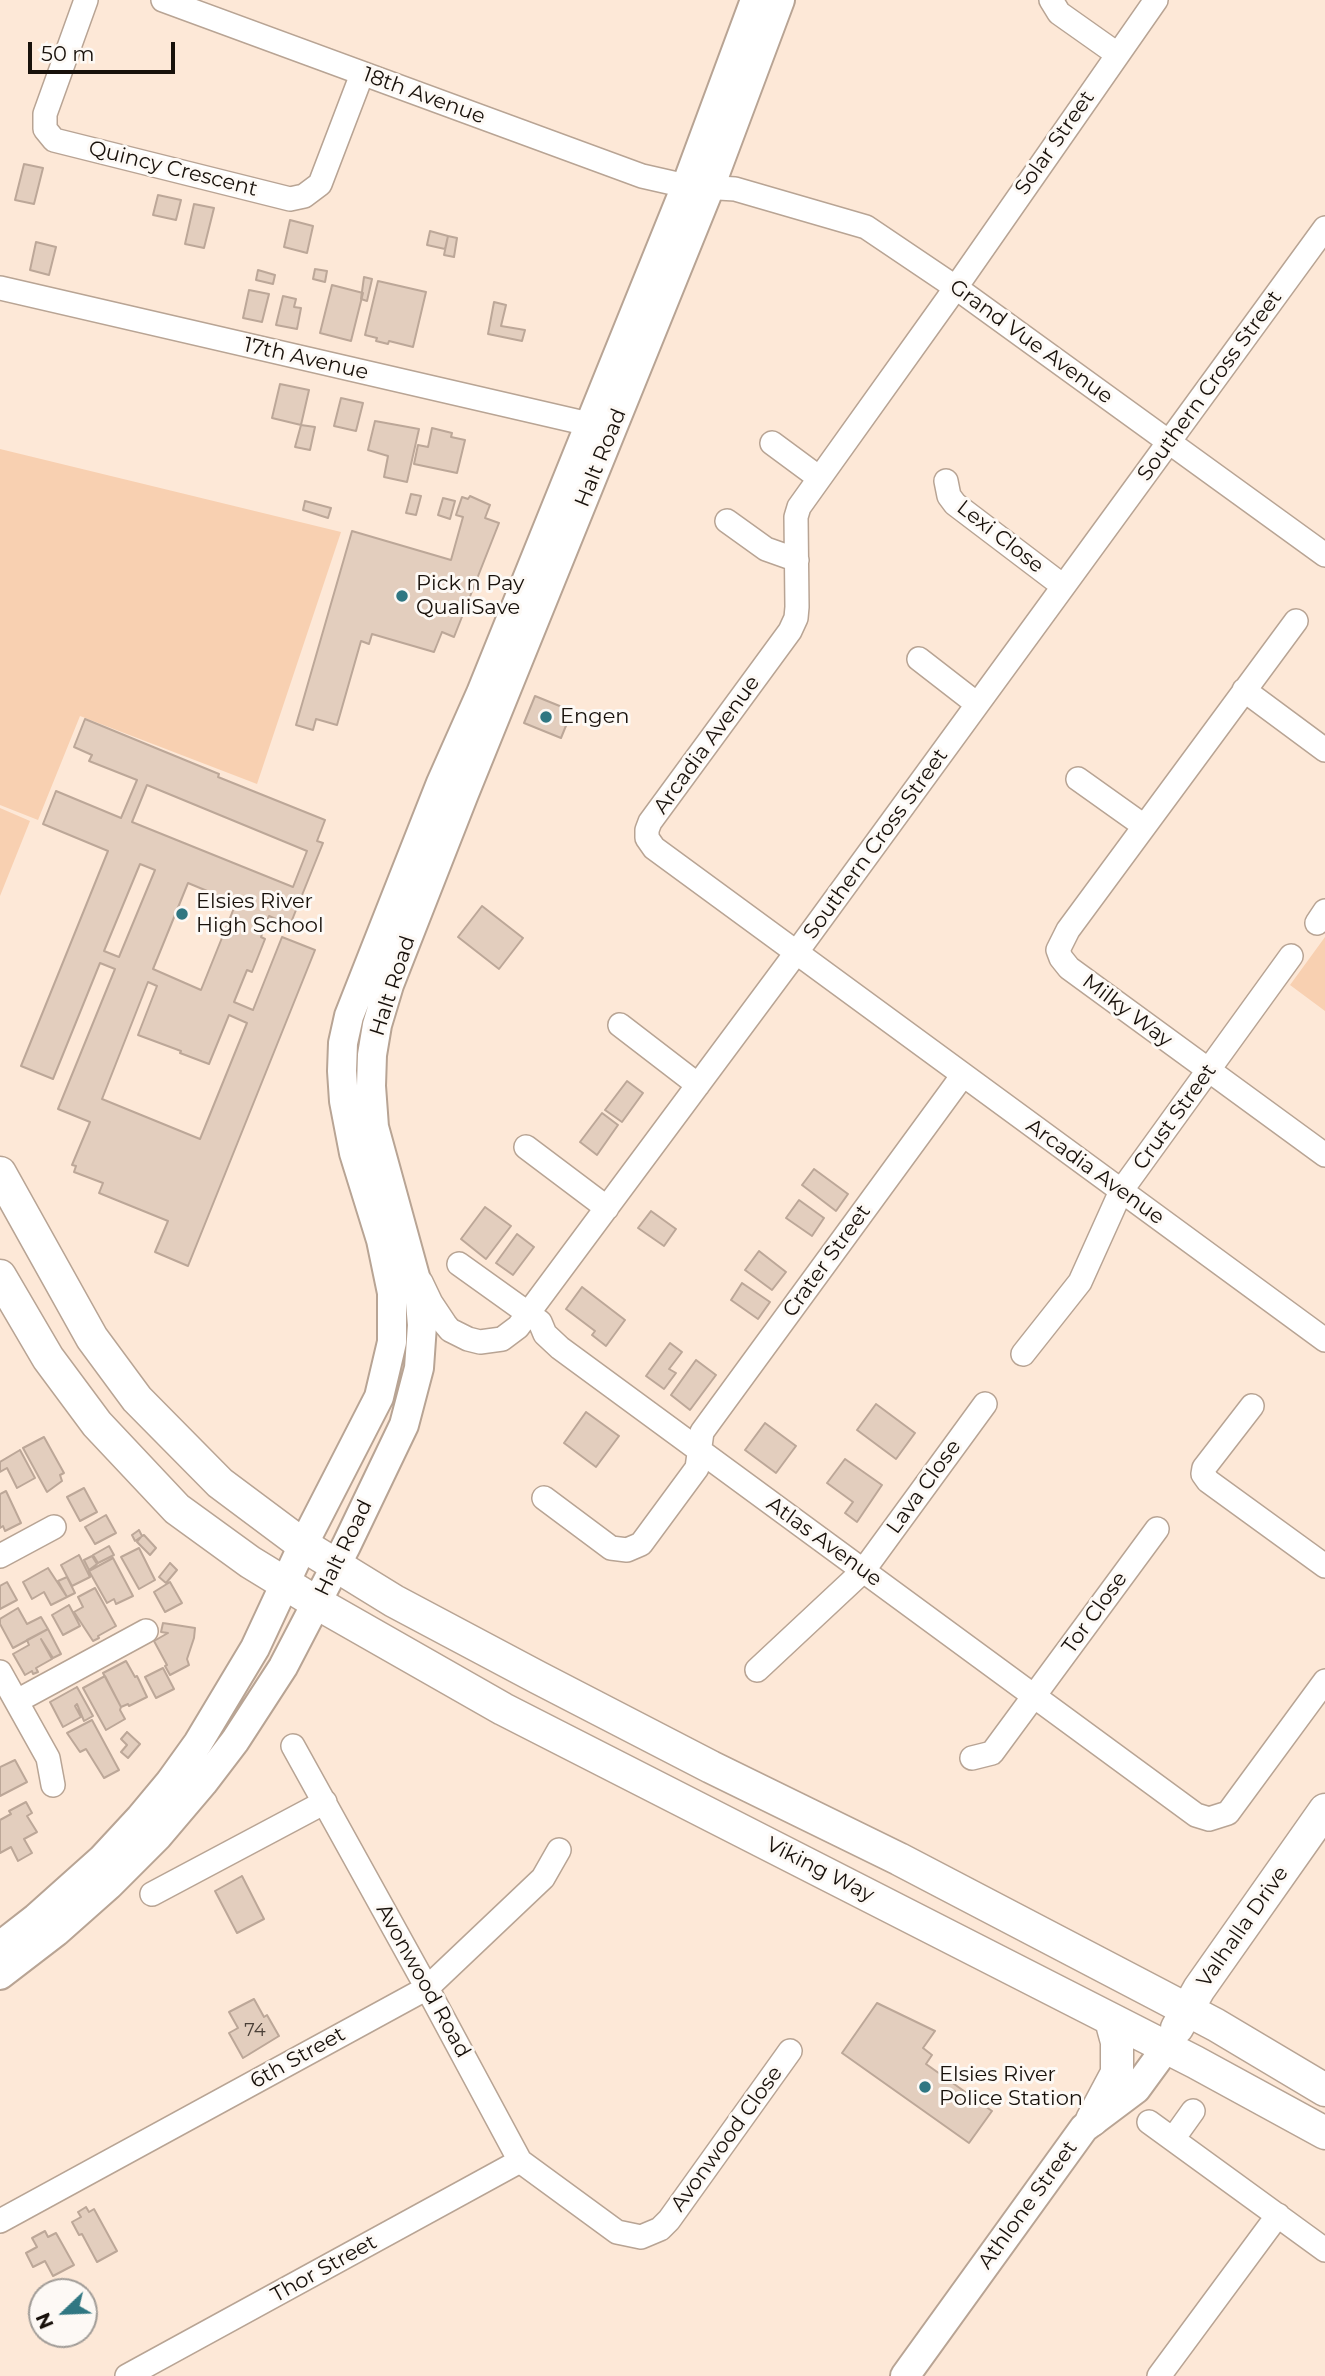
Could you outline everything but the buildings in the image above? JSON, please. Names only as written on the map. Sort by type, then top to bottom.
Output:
[{"type":"main road","name":"Viking Way","points":[[0,1173],[92,1338],[137,1399],[219,1483],[303,1545],[394,1601],[711,1767],[899,1859],[1187,2011],[1325,2090]]},
{"type":"main road","name":"Viking Way","points":[[0,1276],[48,1358],[97,1424],[177,1509],[209,1534],[284,1584],[503,1709],[1166,2048],[1325,2133]]},
{"type":"main road","name":"Valhalla Drive","points":[[1166,2048],[1199,1989],[1325,1810]]},
{"type":"main road","points":[[1092,2120],[1117,2073],[1117,2042],[1111,2020]]},
{"type":"street","name":"Quincy Crescent","points":[[86,0],[45,114],[45,129],[54,140],[290,199],[304,196],[320,184],[362,74]]},
{"type":"street","name":"18th Avenue","points":[[163,0],[642,176],[698,187]]},
{"type":"street","name":"Halt Road","points":[[698,187],[755,0]]},
{"type":"street","name":"Halt Road","points":[[0,1975],[56,1932],[109,1885],[158,1836],[204,1783],[235,1741],[283,1667],[404,1425],[415,1391],[421,1358],[422,1325],[419,1291],[374,1127],[371,1086],[377,1025],[388,985],[601,427],[698,187],[780,0]]},
{"type":"street","points":[[1051,0],[1059,13],[1117,54]]},
{"type":"street","name":"Solar Street","points":[[955,286],[1156,0]]},
{"type":"street","name":"Grand Vue Avenue","points":[[698,187],[735,189],[866,227],[955,286],[1325,555]]},
{"type":"street","name":"Southern Cross Street","points":[[409,1255],[438,1314],[450,1330],[480,1342],[502,1339],[518,1327],[796,953],[1325,228]]},
{"type":"street","name":"Arcadia Avenue","points":[[955,286],[818,477],[797,511],[796,618],[790,631],[647,830],[649,843],[1325,1340]]},
{"type":"street","name":"17th Avenue","points":[[0,288],[601,427]]},
{"type":"street","name":"Halt Road","points":[[0,1946],[96,1865],[170,1782],[241,1675],[303,1545],[379,1397],[392,1342],[394,1318],[388,1269],[354,1153],[344,1101],[343,1043],[349,1016],[441,783],[601,427]]},
{"type":"street","points":[[772,443],[818,477]]},
{"type":"street","name":"Lexi Close","points":[[946,481],[949,496],[955,504],[1063,586]]},
{"type":"street","points":[[727,521],[766,549],[797,560]]},
{"type":"street","name":"Milky Way","points":[[1296,621],[1068,930],[1058,950],[1069,968],[1325,1155]]},
{"type":"street","points":[[919,659],[977,704]]},
{"type":"street","points":[[1244,690],[1325,750]]},
{"type":"street","points":[[1078,779],[1144,826]]},
{"type":"street","name":"Crust Street","points":[[1023,1354],[1080,1282],[1121,1191],[1291,956]]},
{"type":"street","points":[[620,1025],[698,1085]]},
{"type":"street","name":"Crater Street","points":[[544,1498],[611,1548],[634,1548],[646,1538],[697,1468],[702,1432],[963,1075]]},
{"type":"street","points":[[526,1147],[607,1209]]},
{"type":"street","name":"Atlas Avenue","points":[[459,1264],[540,1322],[545,1334],[560,1348],[1196,1815],[1209,1819],[1228,1813],[1325,1681]]},
{"type":"street","name":"Lava Close","points":[[757,1670],[863,1570],[985,1404]]},
{"type":"street","points":[[1252,1406],[1204,1468],[1203,1474],[1208,1481],[1325,1566]]},
{"type":"street","points":[[0,1556],[54,1527]]},
{"type":"street","name":"Tor Close","points":[[972,1758],[992,1753],[1157,1530]]},
{"type":"street","points":[[17,1701],[146,1631]]},
{"type":"street","points":[[0,1672],[48,1758],[53,1786]]},
{"type":"street","name":"Avonwood Road","points":[[293,1746],[520,2161]]},
{"type":"street","points":[[152,1894],[325,1802]]},
{"type":"street","name":"6th Street","points":[[0,2221],[427,1987],[543,1878],[559,1850]]},
{"type":"street","name":"Athlone Street","points":[[905,2376],[1047,2178],[1092,2120],[1136,2089],[1166,2048]]},
{"type":"street","name":"Avonwood Close","points":[[520,2161],[617,2232],[641,2237],[650,2234],[669,2220],[790,2050]]},
{"type":"street","points":[[1173,2139],[1193,2112]]},
{"type":"street","points":[[1149,2122],[1325,2250]]},
{"type":"street","name":"Thor Street","points":[[127,2376],[520,2161]]},
{"type":"street","points":[[1159,2376],[1278,2216]]},
{"type":"shaded area","points":[[0,449],[341,532],[257,784],[80,716],[38,820],[0,805]]},
{"type":"shaded area","points":[[0,808],[30,821],[0,896]]},
{"type":"shaded area","points":[[1325,937],[1325,1011],[1290,985]]},
{"type":"place","name":"Pick n Pay QualiSave","points":[[402,596]]},
{"type":"place","name":"Engen","points":[[546,717]]},
{"type":"place","name":"Elsies River High School","points":[[182,914]]},
{"type":"place","name":"Elsies River Police Station","points":[[925,2087]]}]
